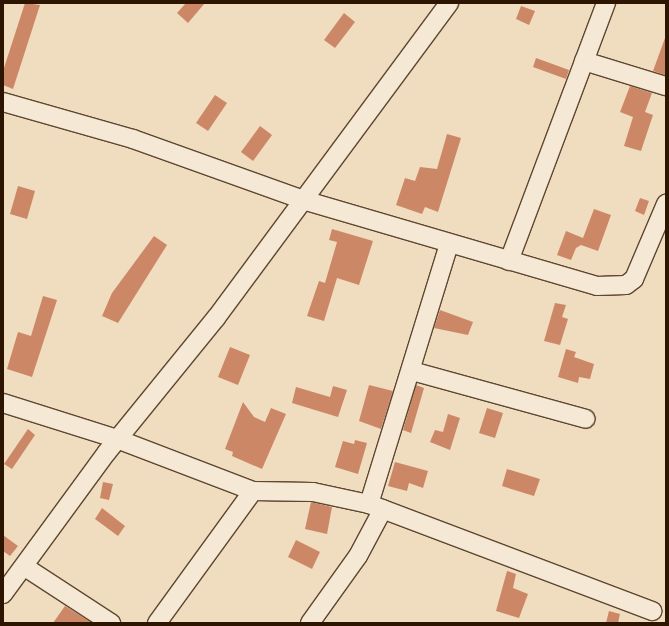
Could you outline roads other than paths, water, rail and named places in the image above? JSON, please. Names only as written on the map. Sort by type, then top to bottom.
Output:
[{"type":"street","points":[[3,594],[25,567],[117,439],[216,318],[449,3]]},
{"type":"street","points":[[509,261],[606,3]]},
{"type":"street","points":[[584,61],[666,86]]},
{"type":"street","points":[[3,102],[133,139],[303,200],[596,286],[626,285],[641,269],[666,204]]},
{"type":"street","points":[[310,623],[358,556],[376,506],[412,371],[449,244]]},
{"type":"street","points":[[412,371],[586,419]]},
{"type":"street","points":[[3,404],[117,439],[254,491],[314,492],[376,506],[652,611]]},
{"type":"street","points":[[157,623],[254,491]]},
{"type":"street","points":[[25,567],[112,623]]}]
